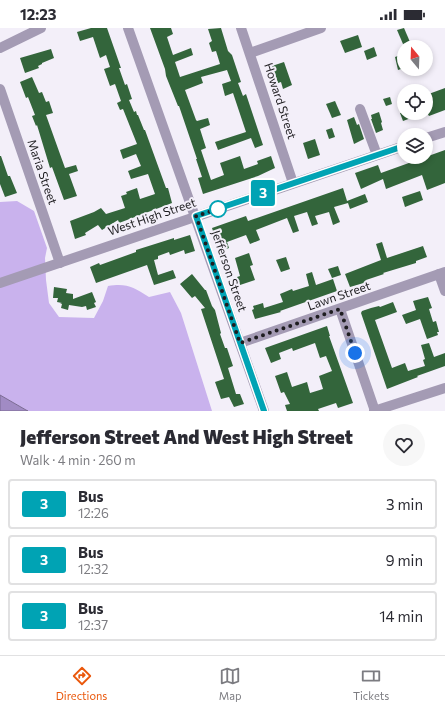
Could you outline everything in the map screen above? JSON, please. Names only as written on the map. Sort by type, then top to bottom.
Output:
[{"type":"street","points":[[0,48],[41,28]]},
{"type":"street","name":"Jefferson Street","points":[[128,28],[264,411]]},
{"type":"street","name":"Howard Street","points":[[241,28],[293,183]]},
{"type":"street","points":[[250,53],[321,28]]},
{"type":"street","name":"Maria Street","points":[[0,89],[60,262]]},
{"type":"street","points":[[360,109],[377,155]]},
{"type":"street","points":[[433,136],[445,132]]},
{"type":"street","name":"West High Street","points":[[0,283],[397,148]]},
{"type":"street","points":[[442,273],[445,291]]},
{"type":"street","name":"Lawn Street","points":[[240,343],[442,273]]},
{"type":"street","points":[[340,309],[375,411],[390,409],[445,388]]},
{"type":"shaded area","points":[[17,201],[34,211],[47,248],[45,258],[49,303],[59,317],[94,318],[103,301],[108,286],[120,285],[130,287],[149,297],[170,292],[181,313],[212,411],[28,411],[0,395],[0,202]]},
{"type":"shaded area","points":[[0,395],[26,410],[28,411],[0,411]]},
{"type":"building","points":[[91,28],[107,28],[121,68],[119,68],[132,99],[129,100],[134,112],[136,111],[145,130],[166,188],[168,188],[172,203],[119,223],[118,220],[102,230],[98,225],[85,233],[86,235],[75,239],[70,221],[101,208],[106,214],[125,208],[121,196],[127,194],[126,192],[137,188],[140,199],[155,194],[148,174],[131,179],[128,171],[141,166],[136,154],[123,159],[120,150],[137,144],[123,109],[120,110],[117,103],[121,101],[115,84],[110,86],[104,69],[110,67],[106,55],[100,58],[93,37],[80,41],[77,32]]},
{"type":"building","points":[[150,28],[171,28],[173,34],[167,37],[173,55],[191,48],[193,55],[175,62],[180,77],[220,64],[216,51],[212,52],[209,43],[212,41],[208,29],[221,28],[228,51],[232,55],[241,82],[238,83],[243,96],[246,94],[263,145],[255,148],[251,138],[218,150],[215,142],[246,132],[233,93],[225,96],[222,84],[231,81],[227,70],[201,77],[203,83],[185,90],[196,120],[208,118],[210,125],[200,129],[206,148],[201,150],[211,180],[224,175],[220,163],[240,156],[244,169],[258,164],[257,161],[271,156],[275,168],[258,176],[203,194],[198,178],[202,177],[197,159]]},
{"type":"building","points":[[404,28],[409,40],[401,40],[397,30]]},
{"type":"building","points":[[358,35],[362,47],[345,53],[340,41]]},
{"type":"building","points":[[374,47],[377,56],[367,60],[364,51]]},
{"type":"building","points":[[51,49],[54,58],[42,63],[38,66],[39,68],[25,73],[20,58]]},
{"type":"building","points":[[284,62],[292,85],[283,89],[281,82],[278,83],[272,66]]},
{"type":"building","points":[[32,77],[39,93],[42,92],[46,102],[49,101],[53,113],[46,115],[65,168],[76,165],[78,171],[69,174],[77,196],[64,200],[52,167],[50,168],[37,125],[36,126],[32,116],[35,115],[20,82]]},
{"type":"building","points":[[445,88],[445,110],[433,114],[433,92]]},
{"type":"building","points":[[390,97],[392,104],[386,106],[383,99]]},
{"type":"building","points":[[335,101],[341,115],[332,118],[326,104]]},
{"type":"building","points":[[379,112],[383,130],[376,133],[371,115]]},
{"type":"building","points":[[354,117],[357,125],[359,124],[364,139],[354,144],[347,120]]},
{"type":"building","points":[[332,128],[335,137],[329,139],[326,130]]},
{"type":"building","points":[[315,139],[320,155],[308,159],[303,143]]},
{"type":"building","points":[[445,150],[445,183],[427,190],[422,175],[386,189],[383,179],[361,189],[355,173],[378,165],[381,173],[406,164],[433,164],[433,154]]},
{"type":"building","points":[[0,156],[17,193],[5,197],[0,184]]},
{"type":"building","points":[[343,188],[347,201],[365,194],[368,202],[350,209],[348,203],[334,207],[340,222],[333,225],[329,212],[315,216],[318,224],[312,226],[307,212],[294,216],[299,231],[293,233],[287,218],[256,230],[260,240],[250,244],[246,235],[227,242],[229,248],[221,251],[219,243],[217,244],[212,228],[246,216],[248,221]]},
{"type":"building","points":[[420,191],[423,200],[405,207],[402,197]]},
{"type":"building","points":[[190,235],[195,251],[185,254],[184,250],[170,255],[169,252],[158,256],[158,259],[154,260],[158,275],[173,270],[176,278],[154,285],[147,265],[96,283],[90,267],[136,252],[136,250],[174,238],[174,240]]},
{"type":"building","points":[[382,242],[387,258],[423,246],[427,257],[416,261],[416,263],[383,273],[384,274],[366,280],[367,282],[350,287],[345,274],[381,260],[376,244]]},
{"type":"building","points":[[249,253],[253,265],[250,266],[255,280],[240,285],[237,277],[240,276],[235,258]]},
{"type":"building","points":[[286,257],[290,269],[281,272],[276,260]]},
{"type":"building","points":[[338,266],[341,275],[332,278],[328,269]]},
{"type":"building","points":[[312,272],[316,285],[333,279],[337,291],[280,311],[281,312],[255,319],[252,310],[254,309],[253,306],[263,303],[264,308],[283,302],[280,294],[292,289],[293,291],[309,286],[306,274]]},
{"type":"building","points":[[192,274],[206,290],[215,310],[220,334],[225,348],[227,348],[233,366],[228,368],[236,394],[240,394],[244,404],[234,407],[229,397],[221,399],[215,382],[224,379],[201,309],[205,308],[195,296],[192,298],[180,284]]},
{"type":"building","points":[[54,287],[67,289],[66,293],[73,294],[73,299],[92,292],[96,302],[94,303],[96,307],[87,310],[86,306],[82,307],[69,305],[68,310],[61,308],[62,304],[60,304],[62,303],[57,302],[58,298],[53,298]]},
{"type":"building","points":[[428,297],[432,308],[429,309],[433,322],[436,321],[439,332],[437,332],[438,335],[427,339],[420,319],[406,324],[402,315],[416,310],[413,301]]},
{"type":"building","points":[[393,302],[397,312],[375,320],[392,368],[405,363],[408,371],[425,366],[423,360],[425,359],[421,345],[429,343],[434,357],[445,353],[445,366],[387,389],[361,313],[362,311]]},
{"type":"building","points":[[327,326],[329,336],[353,403],[338,408],[336,403],[318,409],[319,411],[287,411],[285,405],[290,404],[284,392],[281,393],[275,376],[287,372],[292,387],[307,382],[310,393],[323,389],[319,376],[332,371],[326,356],[320,358],[315,343],[293,351],[292,348],[279,353],[281,359],[271,363],[265,348]]},
{"type":"bus line","name":"3","points":[[264,411],[196,216],[397,148]]},
{"type":"route","points":[[218,209],[224,207],[196,216],[240,343],[340,309],[355,353]]}]
